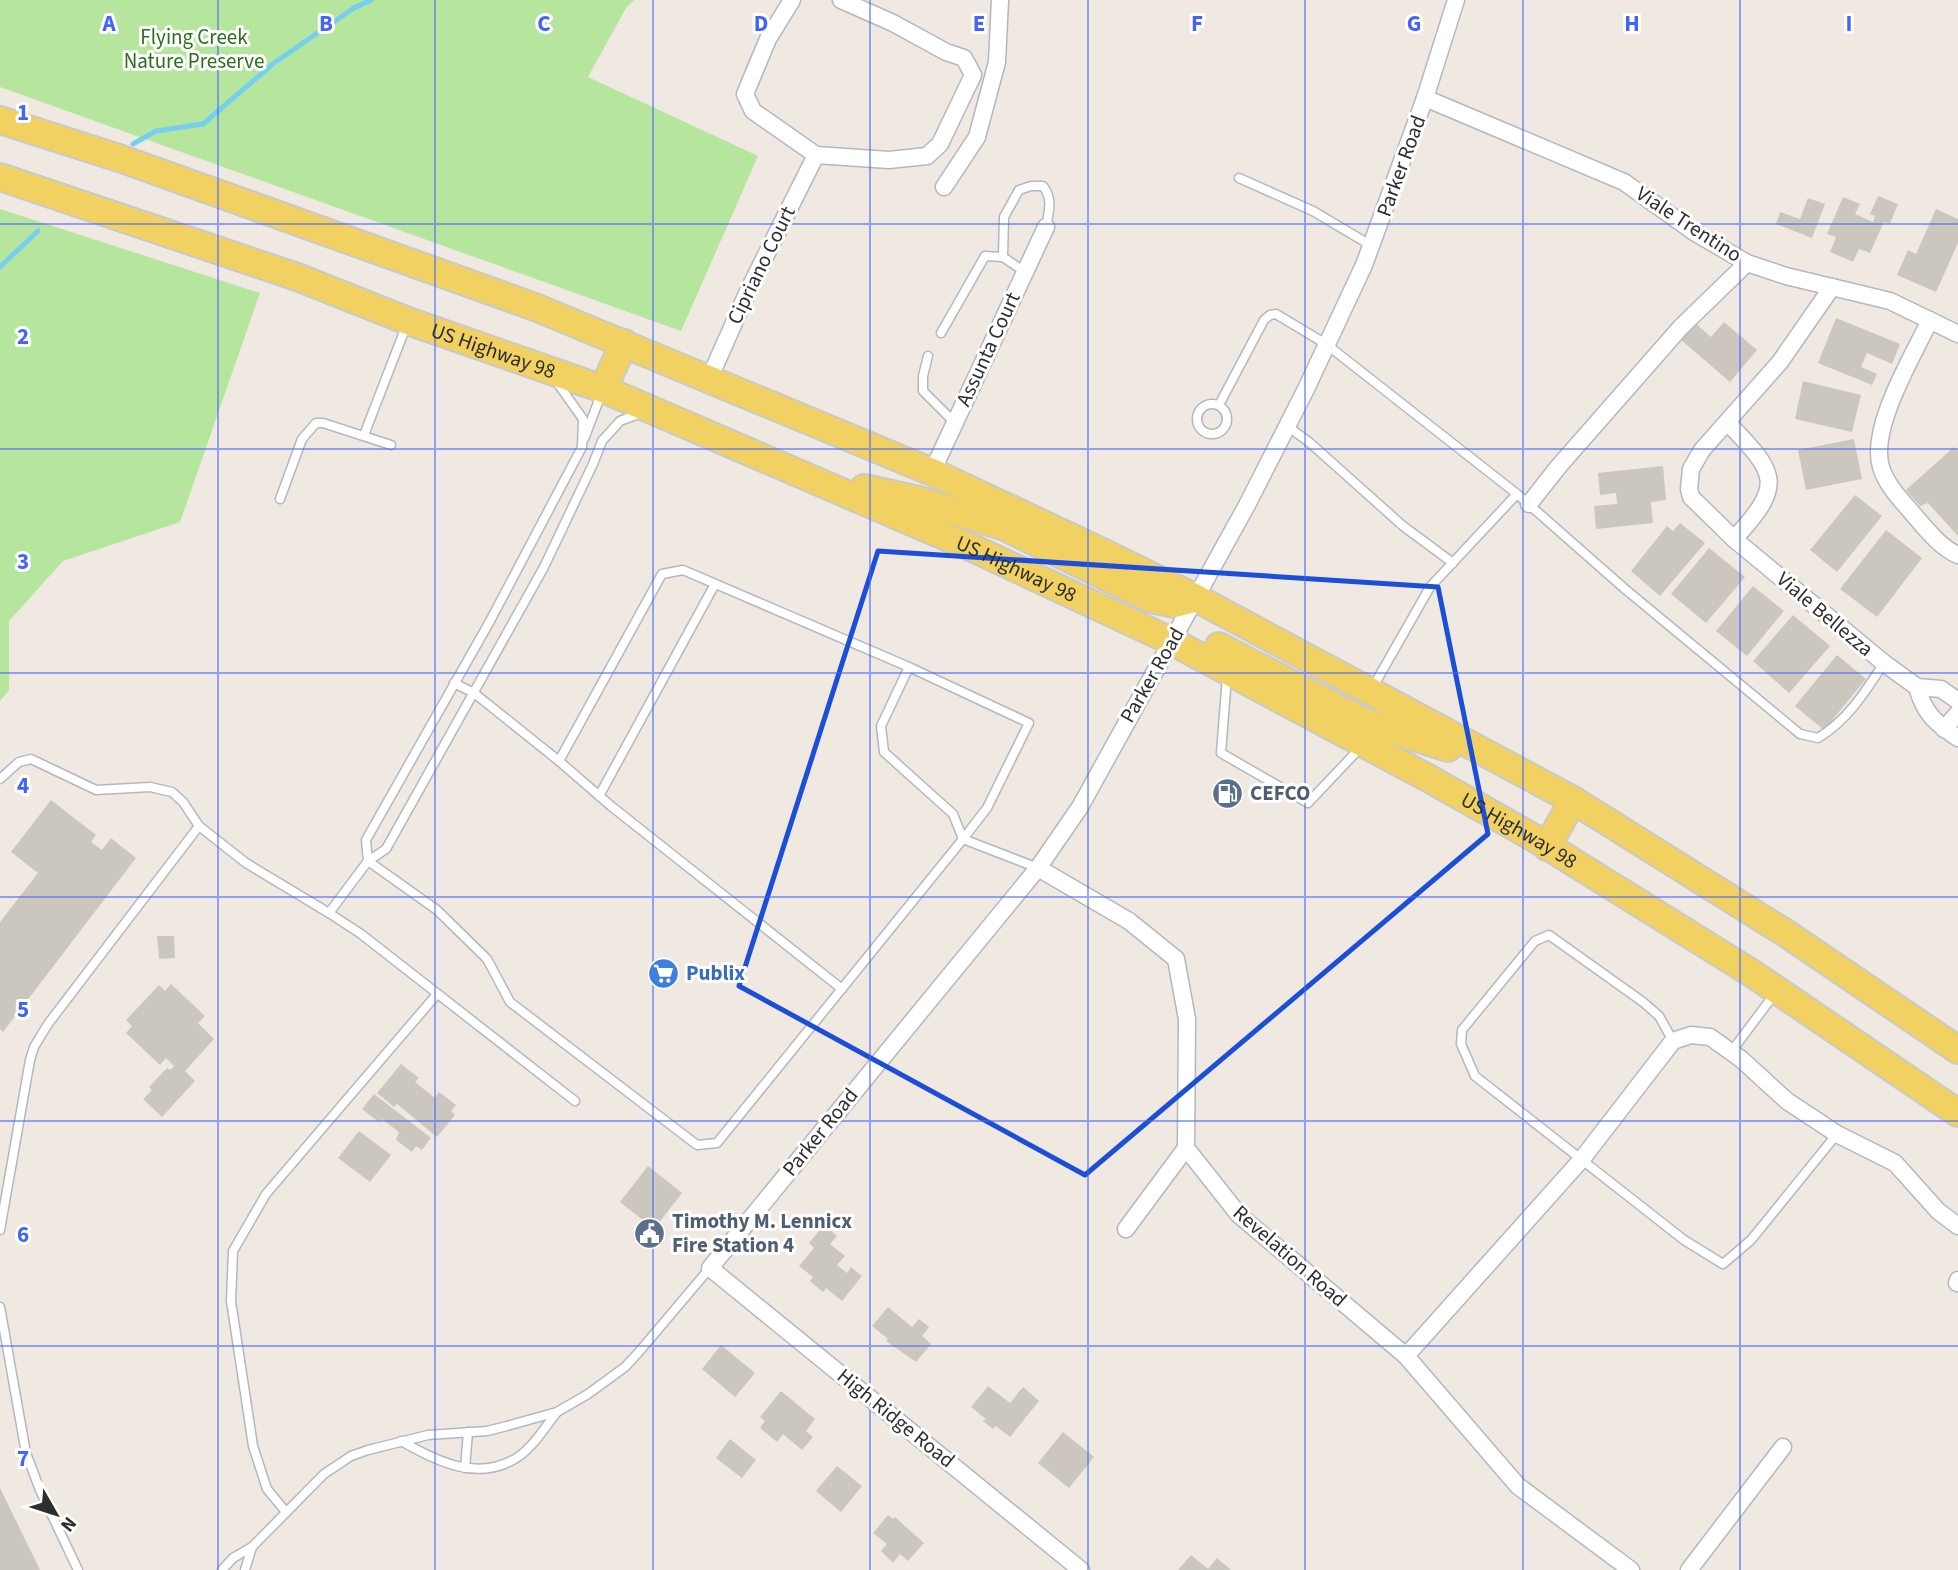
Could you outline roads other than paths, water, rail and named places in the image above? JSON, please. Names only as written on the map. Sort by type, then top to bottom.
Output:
[{"type":"main road","points":[[0,120],[135,163],[535,307],[710,377],[932,472],[1196,598],[1573,800],[1787,934],[1958,1050]]},
{"type":"main road","name":"US Highway 98","points":[[0,177],[297,277],[408,321],[603,389],[979,551],[1171,641],[1364,743],[1547,847],[1778,990],[1958,1113]]},
{"type":"main road","points":[[603,389],[624,343]]},
{"type":"main road","points":[[811,477],[919,499],[1004,527],[1151,598],[1175,604],[1196,598]]},
{"type":"main road","points":[[1171,641],[1196,635],[1363,721],[1516,770]]},
{"type":"main road","points":[[1547,847],[1573,800]]},
{"type":"street","points":[[792,0],[768,39],[745,94],[753,111],[816,155],[889,160],[927,156],[940,144],[973,75],[964,58],[946,52],[905,29],[841,0]]},
{"type":"street","points":[[944,187],[977,137],[997,62],[1000,0]]},
{"type":"street","name":"Parker Road","points":[[710,1268],[1038,869],[1080,807],[1247,505],[1326,344],[1371,246],[1425,98],[1456,0]]},
{"type":"street","name":"Viale Trentino","points":[[1425,98],[1625,182],[1694,232],[1747,263],[1786,276],[1890,301],[1958,334]]},
{"type":"street","name":"Cipriano Court","points":[[710,377],[749,289],[816,155]]},
{"type":"street","name":"Assunta Court","points":[[932,472],[1045,227]]},
{"type":"street","points":[[1523,499],[1559,466],[1681,327],[1747,263]]},
{"type":"street","name":"Viale Bellezza","points":[[1832,287],[1803,325],[1780,362],[1728,424],[1702,450],[1691,469],[1691,497],[1734,539],[1884,663],[1917,687],[1941,689],[1958,701]]},
{"type":"street","points":[[1930,320],[1884,417],[1880,465],[1890,485],[1907,507],[1928,531],[1958,555]]},
{"type":"street","points":[[1728,424],[1762,460],[1768,472],[1769,484],[1764,502],[1734,539]]},
{"type":"street","name":"Viale Bellezza","points":[[1917,687],[1923,708],[1951,733]]},
{"type":"street","points":[[1951,733],[1958,713]]},
{"type":"street","points":[[1038,869],[1129,921],[1176,959],[1187,1018],[1185,1148],[1126,1229]]},
{"type":"street","points":[[1406,1356],[1582,1158],[1673,1041],[1691,1035],[1710,1037],[1787,1101],[1837,1135],[1895,1164],[1938,1211],[1958,1226]]},
{"type":"street","name":"Revelation Road","points":[[1185,1148],[1239,1215],[1406,1356],[1518,1486],[1631,1570]]},
{"type":"street","name":"High Ridge Road","points":[[710,1268],[1081,1570]]},
{"type":"street","points":[[1689,1570],[1783,1447]]},
{"type":"lane","points":[[1239,178],[1313,211],[1371,246]]},
{"type":"lane","points":[[1003,257],[1004,217],[1019,190],[1043,186],[1049,194],[1051,208],[1045,227]]},
{"type":"lane","points":[[941,333],[985,256],[1003,257],[1025,271]]},
{"type":"lane","points":[[1219,405],[1264,320],[1276,314],[1326,344],[1523,499],[1625,589],[1800,734],[1818,738],[1835,727],[1859,700],[1884,663]]},
{"type":"lane","points":[[364,435],[408,321]]},
{"type":"lane","points":[[928,356],[923,376],[923,391],[954,422]]},
{"type":"lane","points":[[548,370],[583,419],[582,447]]},
{"type":"lane","points":[[559,761],[662,574],[684,570],[909,667],[1029,723],[987,808],[716,1143],[697,1145],[510,1002],[486,959],[438,910],[368,861],[366,841],[491,621],[582,447],[603,389]]},
{"type":"lane","points":[[329,913],[368,861],[386,849],[544,567],[602,441],[620,421],[650,409]]},
{"type":"lane","points":[[280,499],[302,439],[316,423],[391,445]]},
{"type":"lane","points":[[1287,426],[1309,442],[1403,526],[1453,563]]},
{"type":"lane","points":[[1370,693],[1430,587],[1523,499]]},
{"type":"lane","points":[[599,796],[715,584]]},
{"type":"lane","points":[[909,667],[881,726],[884,752],[953,814],[963,839],[1038,869]]},
{"type":"lane","points":[[1228,671],[1221,753],[1308,803],[1364,743]]},
{"type":"lane","points":[[454,683],[474,693],[842,989]]},
{"type":"lane","points":[[0,779],[19,762],[31,759],[96,790],[150,787],[172,792],[183,802],[199,826],[246,863],[361,934],[575,1101]]},
{"type":"lane","points":[[0,1230],[34,1047],[48,1024],[199,826]]},
{"type":"lane","points":[[1673,1041],[1659,1016],[1643,1002],[1549,935],[1535,940],[1462,1030],[1461,1044],[1475,1076],[1684,1240],[1723,1264],[1751,1240],[1837,1135]]},
{"type":"lane","points":[[1731,1052],[1778,990]]},
{"type":"lane","points":[[286,1512],[268,1489],[253,1446],[231,1301],[233,1251],[266,1194],[437,993]]},
{"type":"lane","points":[[222,1570],[233,1558],[252,1547],[338,1463],[368,1450],[401,1441],[428,1435],[487,1431],[557,1412],[588,1394],[625,1367],[652,1339],[710,1268]]},
{"type":"lane","points":[[0,1307],[26,1453],[40,1490],[78,1570]]},
{"type":"lane","points":[[401,1441],[436,1460],[465,1468],[493,1467],[518,1457],[557,1412]]},
{"type":"lane","points":[[465,1468],[468,1432]]},
{"type":"lane","points":[[245,1570],[252,1547]]},
{"type":"waterway","points":[[133,144],[156,131],[203,124],[274,63],[354,8],[371,0]]},
{"type":"waterway","points":[[0,267],[38,231]]},
{"type":"place","name":"CEFCO","points":[[1227,793]]},
{"type":"place","name":"Publix","points":[[663,973]]},
{"type":"place","name":"Timothy M. Lennicx Fire Station 4","points":[[649,1233]]},
{"type":"park label","name":"Flying Creek Nature Preserve","points":[[194,49]]}]
